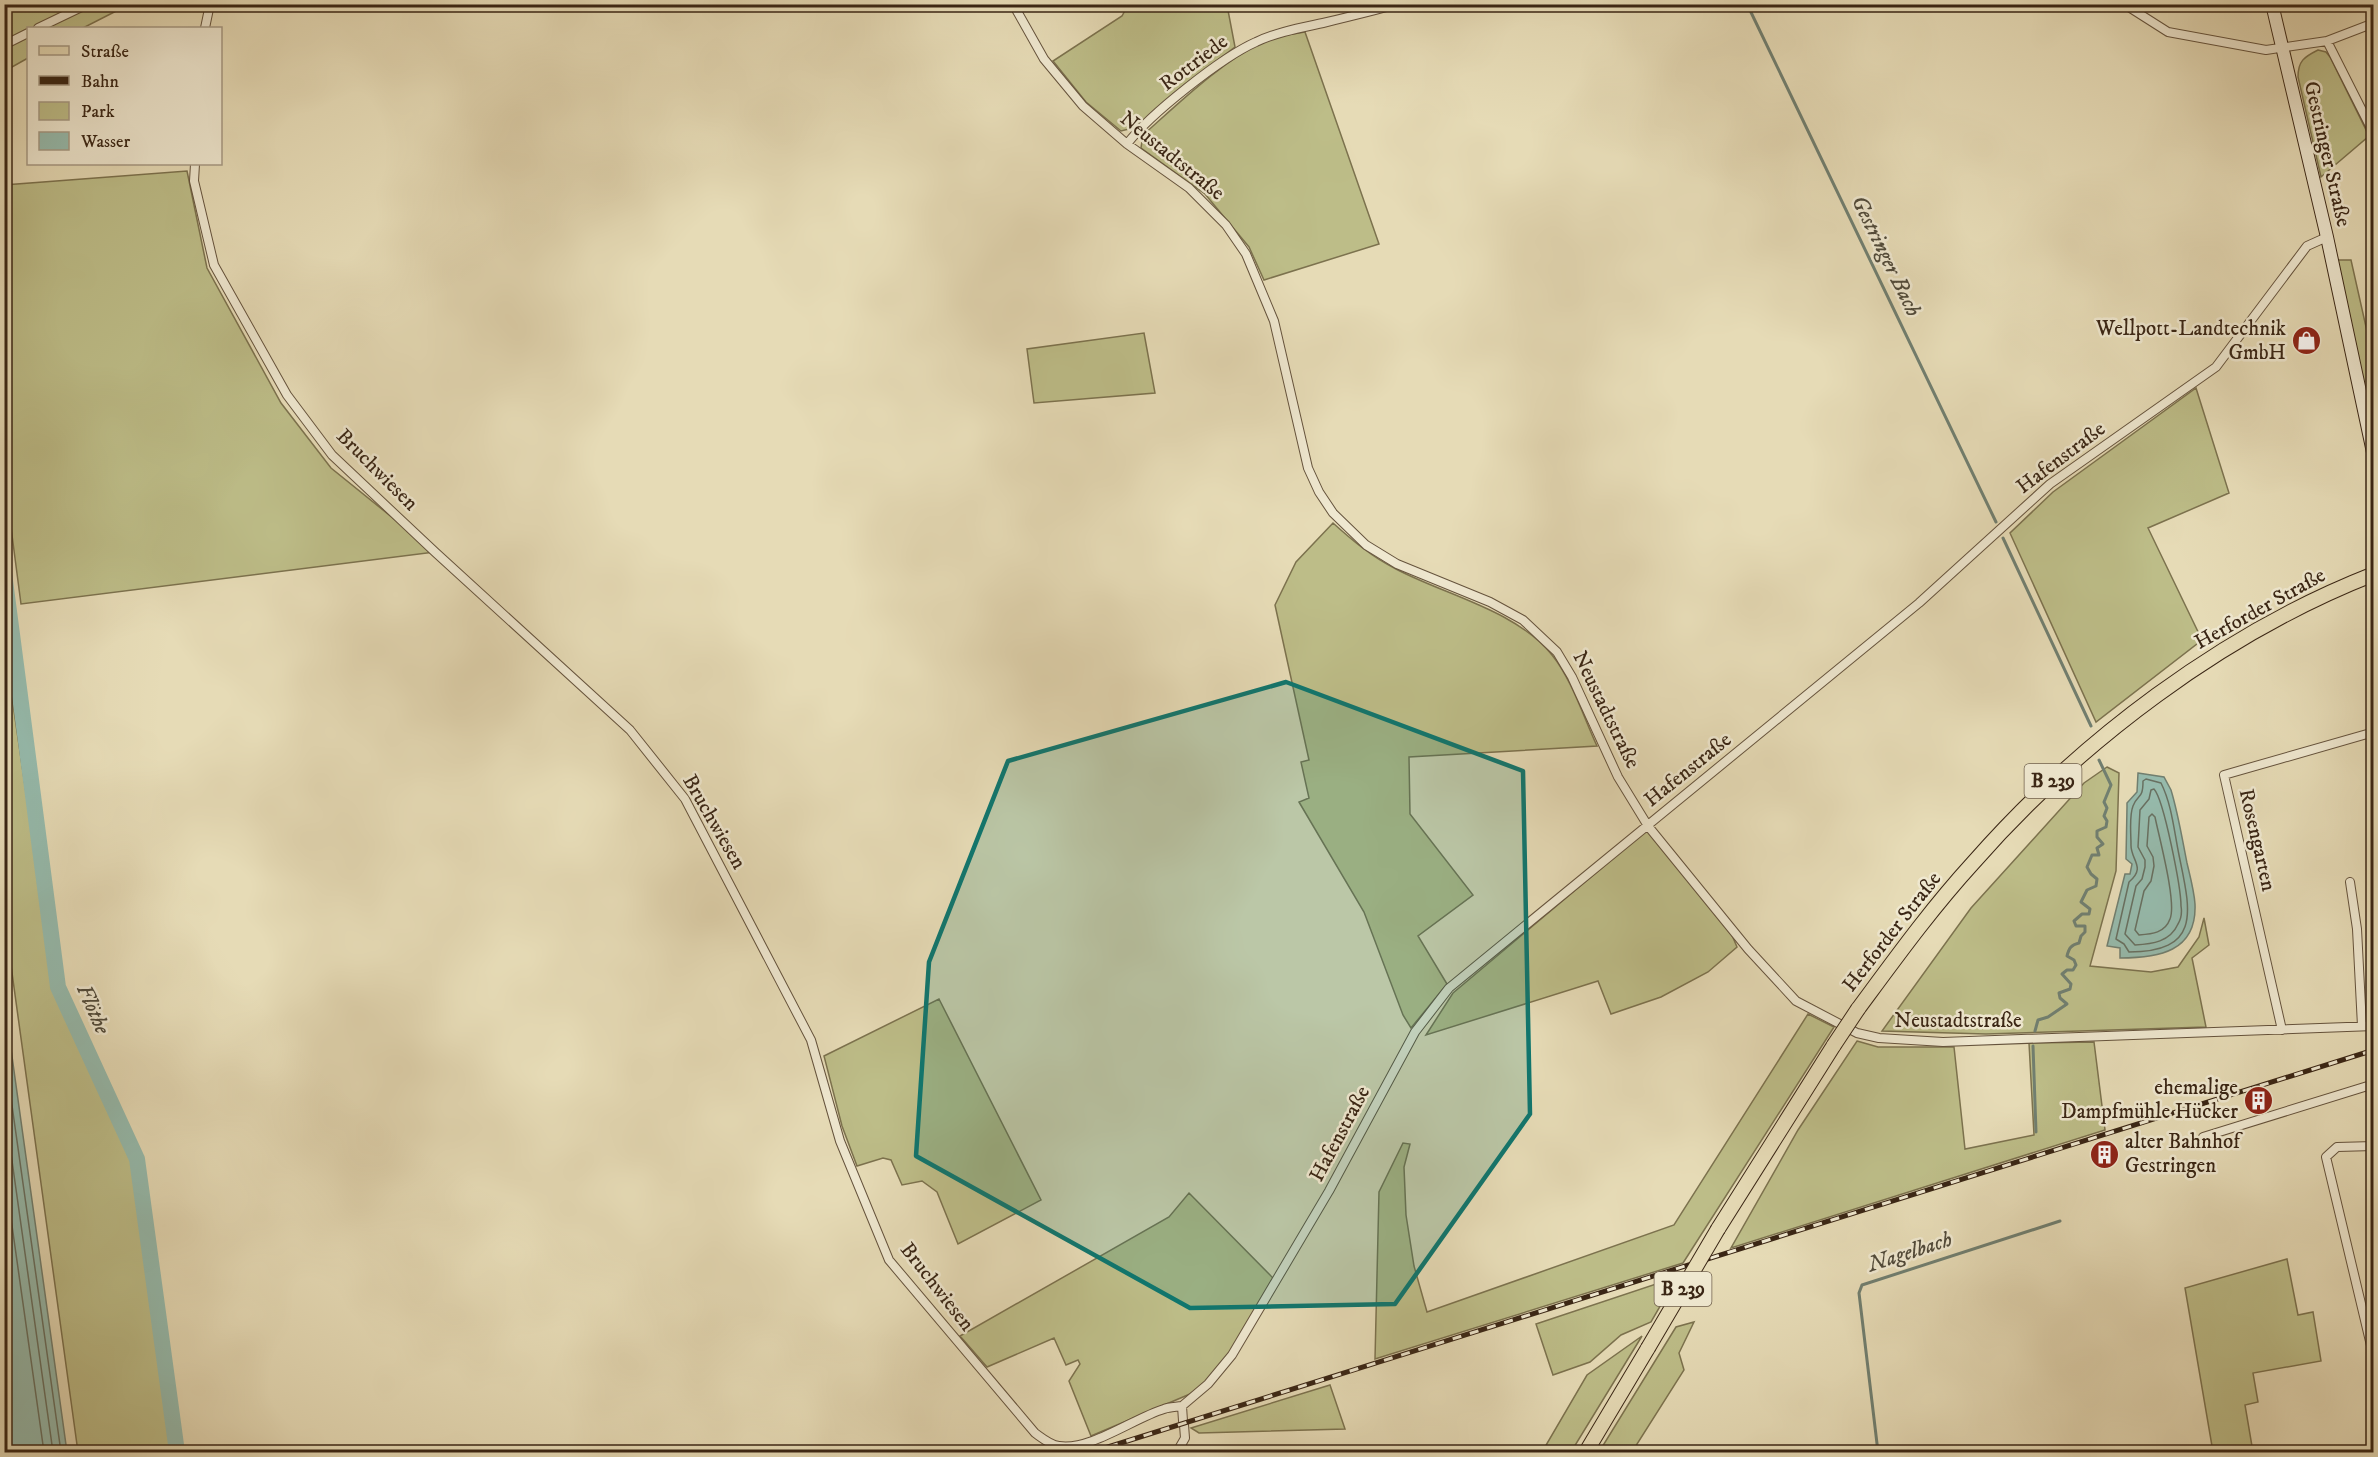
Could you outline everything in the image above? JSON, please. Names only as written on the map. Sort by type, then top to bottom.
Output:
[{"type":"main road","name":"Gestringer Straße","points":[[2272,4],[2373,455]]},
{"type":"main road","name":"Herforder Straße","points":[[1586,1452],[1718,1229],[1834,1045],[1917,929],[1973,862],[2027,805],[2107,733],[2225,650],[2317,599],[2373,574]]},
{"type":"street","points":[[40,27],[88,4]]},
{"type":"street","points":[[205,27],[210,4]]},
{"type":"street","name":"Neustadtstraße","points":[[1013,4],[1044,59],[1083,106],[1127,144],[1189,188],[1226,225],[1246,254],[1274,321],[1308,468],[1319,492],[1333,513],[1366,545],[1396,564],[1490,602],[1523,620],[1557,652],[1572,677],[1618,777],[1648,826],[1748,949],[1796,1001],[1857,1033],[1879,1038],[1943,1042],[2373,1026]]},
{"type":"street","name":"Rottriede","points":[[1127,144],[1135,133],[1189,87],[1256,42],[1280,33],[1398,4]]},
{"type":"street","points":[[2124,4],[2168,32],[2266,50],[2327,41],[2373,23]]},
{"type":"street","points":[[4,45],[27,34]]},
{"type":"street","points":[[2327,41],[2373,134]]},
{"type":"street","name":"Bruchwiesen","points":[[195,165],[194,181],[214,265],[287,395],[326,447],[435,552],[630,730],[685,799],[811,1040],[840,1142],[889,1260],[1035,1433],[1047,1442],[1058,1446],[1068,1446],[1089,1441],[1122,1429],[1164,1409],[1182,1406]]},
{"type":"street","name":"Hafenstraße","points":[[1182,1406],[1208,1384],[1232,1355],[1329,1191],[1415,1032],[1449,988],[1919,603],[2050,484],[2216,367],[2307,246],[2326,237]]},
{"type":"street","name":"Rosengarten","points":[[2282,1030],[2224,775],[2373,732]]},
{"type":"street","points":[[2350,882],[2357,929],[2362,1026]]},
{"type":"street","points":[[2203,1137],[2373,1084]]},
{"type":"street","points":[[2373,1146],[2337,1147],[2326,1157],[2373,1358]]},
{"type":"street","points":[[1177,1452],[1185,1437],[1182,1406]]},
{"type":"highlighted area","points":[[1286,682],[1523,771],[1530,1114],[1395,1304],[1190,1308],[916,1156],[929,962],[1008,761]]},
{"type":"green space","points":[[4,5],[128,5],[85,27],[27,27],[27,59],[5,71]]},
{"type":"green space","points":[[1128,5],[1227,5],[1235,47],[1183,86],[1137,127],[1121,131],[1086,102],[1053,61],[1122,16]]},
{"type":"green space","points":[[1305,32],[1379,244],[1264,280],[1249,247],[1205,194],[1141,148],[1143,135],[1232,60],[1269,39]]},
{"type":"green space","points":[[2318,50],[2326,52],[2330,57],[2369,136],[2321,177],[2298,77],[2299,67],[2303,60]]},
{"type":"green space","points":[[187,171],[207,268],[281,403],[331,468],[435,552],[21,604],[4,474],[4,185]]},
{"type":"green space","points":[[2336,260],[2351,260],[2373,358],[2373,424]]},
{"type":"green space","points":[[1144,333],[1155,393],[1034,403],[1027,349]]},
{"type":"green space","points":[[2196,388],[2229,493],[2148,528],[2202,640],[2096,722],[2010,533],[2053,492]]},
{"type":"green space","points":[[1333,523],[1387,564],[1500,615],[1537,639],[1559,664],[1597,746],[1409,757],[1410,814],[1473,895],[1418,936],[1447,984],[1411,1028],[1403,1015],[1364,912],[1299,802],[1309,798],[1301,762],[1309,760],[1275,605],[1296,562]]},
{"type":"green space","points":[[4,643],[55,989],[134,1160],[174,1452],[78,1452],[5,922]]},
{"type":"green space","points":[[2107,767],[2119,773],[2116,871],[2090,966],[2151,972],[2178,967],[2199,937],[2204,918],[2209,945],[2192,958],[2206,1027],[1986,1034],[1882,1031],[1971,908],[2084,783]]},
{"type":"green space","points":[[1648,829],[1731,933],[1737,947],[1708,972],[1661,997],[1611,1014],[1598,981],[1426,1035],[1453,993]]},
{"type":"green space","points":[[939,999],[1041,1200],[958,1244],[937,1192],[922,1181],[902,1185],[891,1160],[883,1158],[857,1166],[842,1126],[824,1056]]},
{"type":"green space","points":[[1808,1014],[1834,1027],[1683,1263],[1375,1359],[1379,1192],[1403,1143],[1410,1144],[1404,1167],[1406,1215],[1414,1266],[1427,1312],[1674,1225]]},
{"type":"green space","points":[[1857,1041],[1878,1047],[1954,1047],[1965,1149],[2034,1135],[2029,1043],[2094,1042],[2105,1130],[1731,1248],[1798,1130]]},
{"type":"green space","points":[[1189,1193],[1273,1278],[1228,1356],[1205,1383],[1190,1394],[1091,1436],[1069,1381],[1080,1364],[1078,1360],[1066,1365],[1054,1338],[987,1367],[960,1336],[1169,1217]]},
{"type":"green space","points":[[2287,1259],[2298,1315],[2313,1312],[2321,1361],[2253,1373],[2258,1402],[2245,1405],[2253,1452],[2213,1452],[2185,1288]]},
{"type":"green space","points":[[1677,1277],[1651,1322],[1621,1335],[1590,1362],[1553,1375],[1536,1324]]},
{"type":"green space","points":[[1694,1322],[1679,1353],[1684,1370],[1632,1452],[1599,1452],[1676,1327]]},
{"type":"green space","points":[[1642,1336],[1571,1452],[1542,1452],[1587,1375]]},
{"type":"green space","points":[[1330,1385],[1345,1429],[1199,1433],[1191,1428]]},
{"type":"water","points":[[2138,773],[2164,777],[2171,790],[2194,894],[2194,920],[2189,933],[2172,949],[2161,954],[2120,958],[2120,948],[2107,946],[2125,874],[2130,874],[2132,864],[2126,859],[2127,803],[2137,792]]},
{"type":"water","points":[[5,1006],[67,1452],[5,1452]]},
{"type":"waterway","name":"Gestringer Bach","points":[[1747,4],[1996,522]]},
{"type":"waterway","name":"Gestringer Bach","points":[[2003,538],[2091,726]]},
{"type":"waterway","name":"Flöthe","points":[[4,573],[58,987],[137,1159],[177,1452]]},
{"type":"waterway","name":"Gestringer Bach","points":[[2035,1031],[2038,1020],[2048,1017],[2067,1004],[2060,998],[2059,993],[2070,989],[2071,984],[2062,974],[2067,970],[2073,970],[2076,965],[2074,960],[2067,956],[2071,947],[2079,943],[2085,932],[2085,926],[2076,926],[2074,921],[2082,914],[2089,914],[2090,909],[2081,902],[2087,890],[2096,886],[2097,879],[2087,867],[2092,855],[2099,855],[2097,848],[2103,844],[2097,837],[2097,831],[2106,827],[2107,821],[2104,816],[2107,808],[2104,802],[2111,785],[2099,760]]},
{"type":"waterway","name":"Gestringer Bach","points":[[2033,1046],[2036,1132]]},
{"type":"waterway","name":"Nagelbach","points":[[1878,1452],[1859,1293],[1862,1285],[2060,1221]]},
{"type":"railway","points":[[1092,1452],[2374,1050]]},
{"type":"place","name":"Wellpott-Landtechnik GmbH","points":[[2307,341]]},
{"type":"place","name":"ehemalige Dampfmühle Hücker","points":[[2259,1100]]},
{"type":"place","name":"alter Bahnhof Gestringen","points":[[2104,1154]]}]
